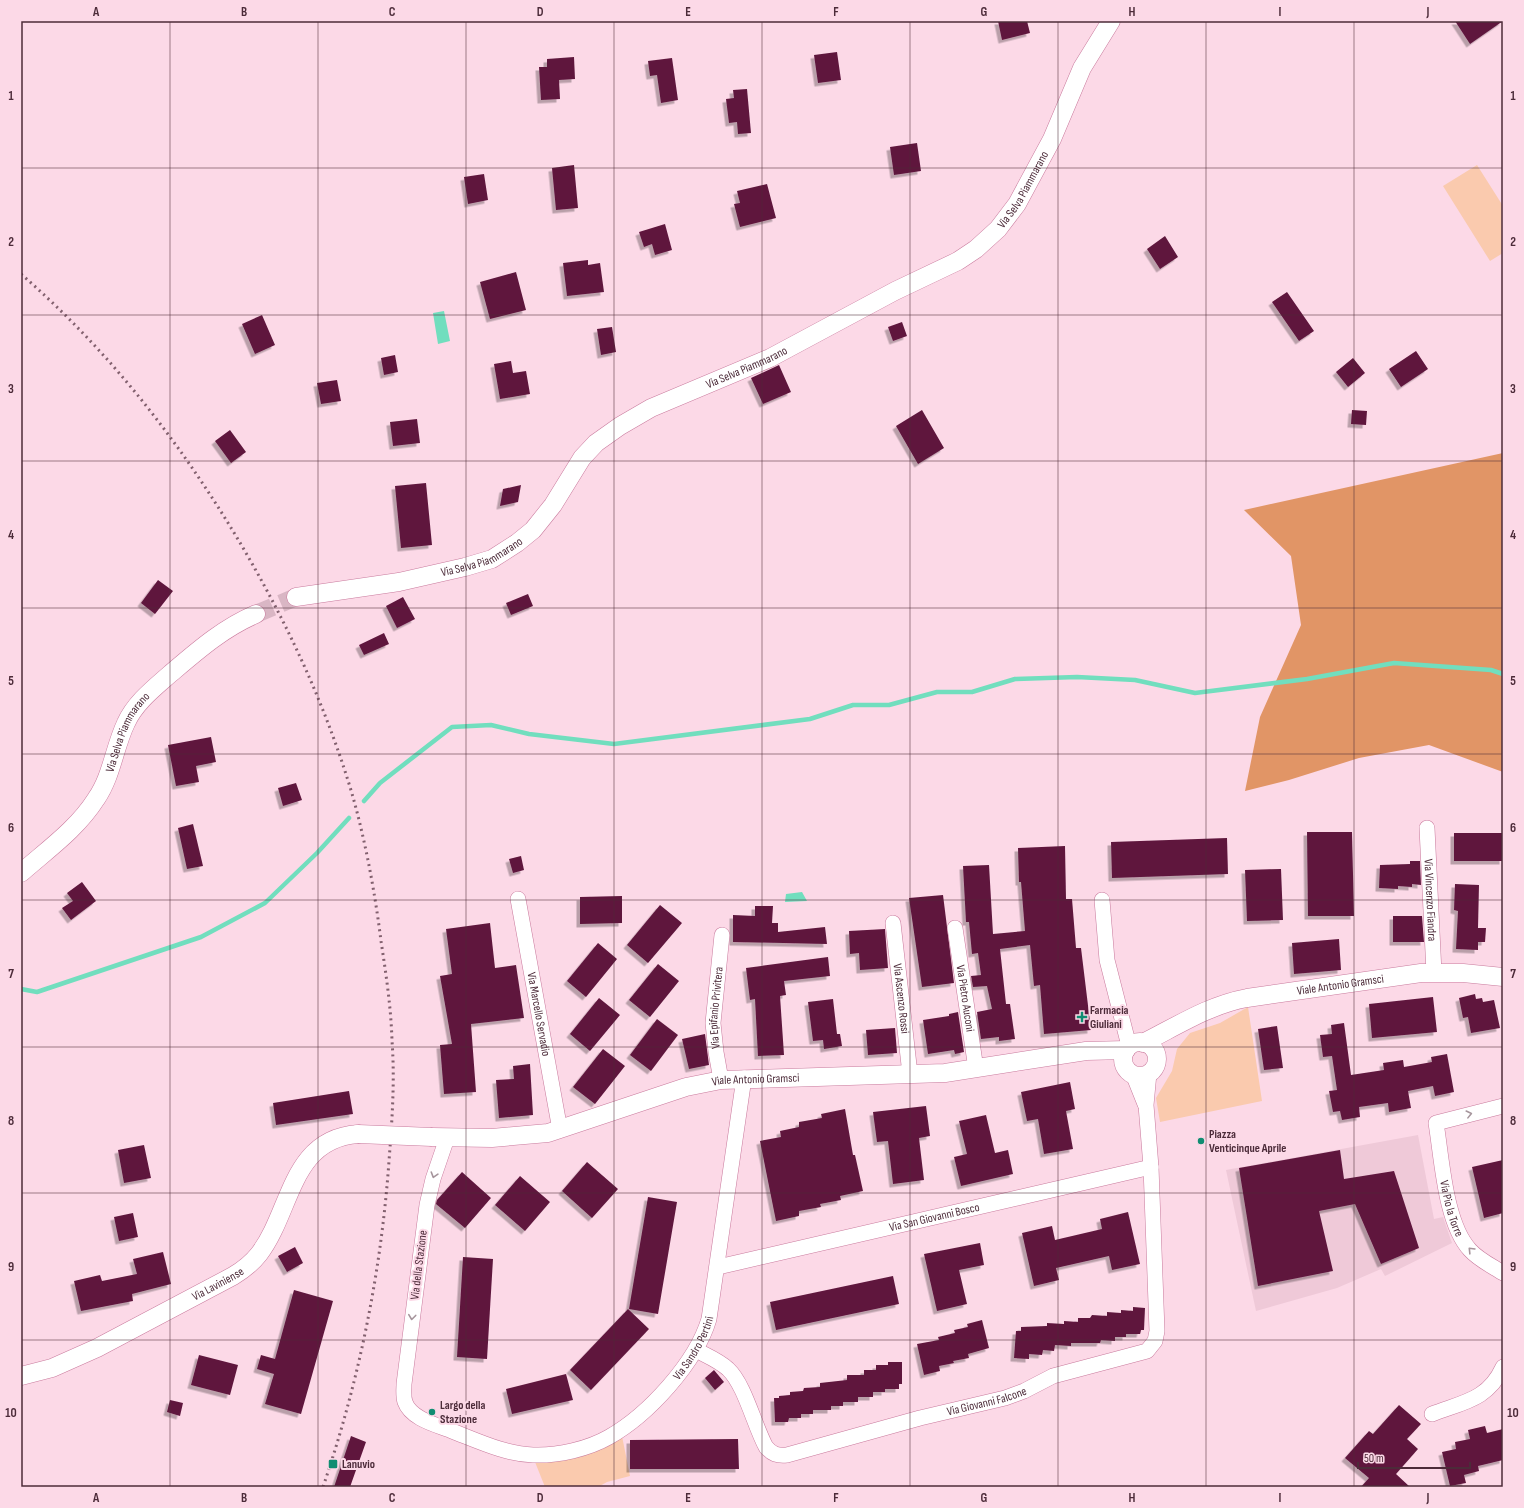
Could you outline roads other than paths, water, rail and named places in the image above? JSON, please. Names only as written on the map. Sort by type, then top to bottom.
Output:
[{"type":"street","name":"Via Selva Piammarano","points":[[296,597],[399,582],[465,568],[492,559],[517,543],[533,530],[553,505],[582,458],[596,444],[620,426],[651,408],[770,358],[958,260],[976,249],[998,229],[1017,204],[1052,139],[1082,68],[1111,21]]},
{"type":"street","name":"Via Selva Piammarano","points":[[21,873],[77,824],[96,799],[110,772],[123,729],[136,705],[203,645],[232,626],[256,614]]},
{"type":"street","name":"Via Vincenzo Fiandra","points":[[1427,828],[1434,973]]},
{"type":"street","name":"Via Marcello Servadio","points":[[518,899],[560,1130]]},
{"type":"street","points":[[1102,900],[1107,960],[1119,1009],[1137,1057],[1146,1105],[1151,1168]]},
{"type":"street","name":"Via Ascenzo Rossi","points":[[893,924],[910,1074]]},
{"type":"street","name":"Via Pietro Auconi","points":[[955,928],[976,1069]]},
{"type":"street","name":"Via Epifanio Privitera","points":[[721,1080],[714,1039],[713,1013],[722,935]]},
{"type":"street","name":"Viale Antonio Gramsci","points":[[440,1138],[526,1136],[560,1130],[682,1088],[721,1080],[744,1078],[950,1073],[1086,1051],[1137,1057],[1183,1023],[1207,1010],[1237,999],[1398,976],[1434,973],[1503,977]]},
{"type":"street","name":"Viale Antonio Gramsci","points":[[1137,1057],[1183,1023]]},
{"type":"street","name":"Via Sandro Pertini","points":[[464,1435],[506,1451],[534,1455],[560,1453],[599,1442],[618,1432],[646,1409],[679,1374],[696,1350],[709,1319],[718,1267],[744,1078]]},
{"type":"street","name":"Via Pio la Torre","points":[[1503,1106],[1436,1123],[1451,1213],[1457,1230],[1464,1242],[1475,1254],[1503,1273]]},
{"type":"street","name":"Via Laviniense","points":[[21,1376],[52,1368],[97,1348],[233,1276],[247,1266],[259,1254],[267,1241],[294,1182],[307,1160],[321,1146],[332,1138],[358,1134],[440,1138]]},
{"type":"street","name":"Via della Stazione","points":[[440,1138],[424,1220],[404,1394],[405,1402],[414,1413],[430,1422],[464,1435]]},
{"type":"street","name":"Via San Giovanni Bosco","points":[[718,1267],[1151,1168]]},
{"type":"street","name":"Via Giovanni Falcone","points":[[696,1350],[720,1362],[732,1373],[738,1383],[766,1447],[778,1456],[787,1455],[920,1418],[1005,1398],[1024,1391],[1053,1376],[1144,1353],[1153,1345],[1156,1334],[1151,1168]]},
{"type":"street","points":[[1432,1414],[1485,1393],[1494,1385],[1503,1367]]},
{"type":"waterway","points":[[364,801],[380,783],[452,727],[491,725],[529,734],[614,744],[810,719],[853,705],[889,705],[937,692],[972,692],[1015,679],[1077,677],[1135,680],[1195,693],[1307,679],[1394,663],[1491,670],[1503,674]]},
{"type":"waterway","points":[[21,989],[37,992],[201,937],[265,903],[317,853],[349,818]]},
{"type":"tunnel","points":[[256,614],[296,597]]},
{"type":"railway","points":[[21,274],[83,333],[139,396],[190,464],[236,536],[271,598],[303,663],[330,729],[358,815],[379,923],[391,1016],[393,1056],[392,1116],[385,1203],[374,1285],[358,1367],[336,1447],[323,1487]]},
{"type":"place","name":"Farmacia Giuliani","points":[[1082,1017]]},
{"type":"place","name":"Piazza Venticinque Aprile","points":[[1201,1141]]},
{"type":"place","name":"Largo della Stazione","points":[[432,1412]]},
{"type":"place","name":"Lanuvio","points":[[333,1464]]}]
